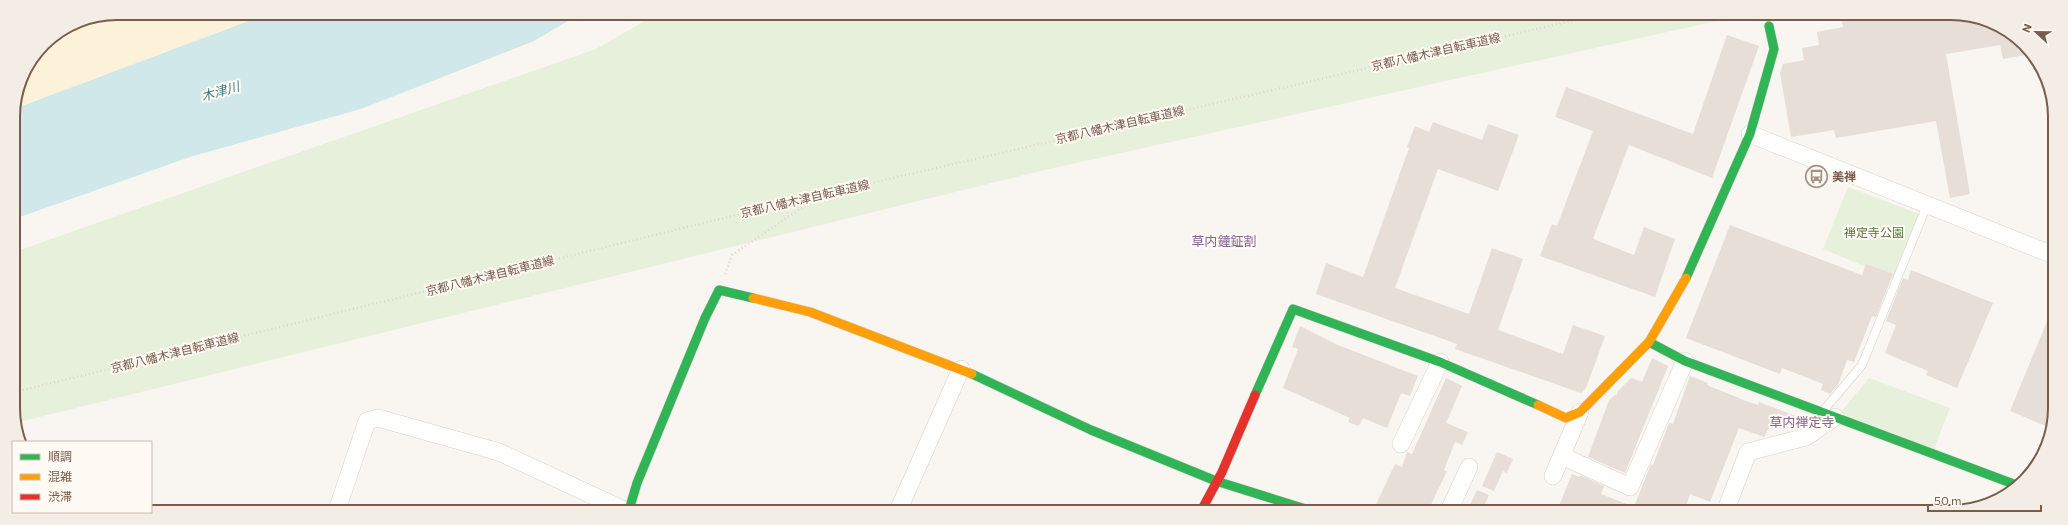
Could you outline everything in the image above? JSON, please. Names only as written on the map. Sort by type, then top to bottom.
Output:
[{"type":"street","points":[[1204,505],[1293,309],[1440,362],[1566,418],[1580,412],[1649,342],[1691,270],[1750,134],[1774,49],[1769,26]]},
{"type":"street","points":[[1750,134],[2048,253]]},
{"type":"street","points":[[630,505],[637,483],[706,318],[720,290],[810,312],[961,369],[1091,430],[1216,481],[1293,505]]},
{"type":"street","points":[[1649,342],[1685,361],[2012,483]]},
{"type":"street","points":[[1562,456],[1630,487],[1685,361]]},
{"type":"street","points":[[1401,444],[1440,362]]},
{"type":"street","points":[[901,505],[961,369]]},
{"type":"street","points":[[1553,476],[1580,412]]},
{"type":"street","points":[[1728,505],[1748,452],[1806,437],[1828,414]]},
{"type":"street","points":[[339,505],[367,421],[378,418],[499,452],[613,505]]},
{"type":"street","points":[[1452,505],[1469,467]]},
{"type":"lane","points":[[1828,414],[1862,365],[1927,205]]},
{"type":"path","name":"京都八幡木津自転車道線","points":[[20,391],[821,195],[1575,20]]},
{"type":"path","points":[[720,290],[732,255],[821,195]]},
{"type":"green space","points":[[647,20],[1721,20],[1049,169],[21,421],[20,250],[596,49]]},
{"type":"green space","name":"禅定寺公園","points":[[1848,187],[1922,215],[1895,279],[1823,249]]},
{"type":"green space","points":[[1869,378],[1950,408],[1934,449],[1840,413]]},
{"type":"sand","points":[[111,20],[251,20],[21,107],[27,80],[36,63],[48,48],[63,36],[80,27]]},
{"type":"water","name":"木津川","points":[[251,20],[570,20],[534,41],[361,109],[193,156],[20,217],[21,107]]},
{"type":"building","points":[[1842,20],[1964,21],[1988,27],[2000,33],[2016,45],[2016,52],[2023,52],[2025,55],[2003,59],[2000,45],[1946,54],[1970,194],[1950,198],[1936,121],[1836,138],[1834,130],[1791,137],[1780,73],[1783,64],[1804,60],[1802,48],[1819,45],[1817,32],[1843,27]]},
{"type":"building","points":[[1727,35],[1759,46],[1712,178],[1629,145],[1593,239],[1634,255],[1644,227],[1675,239],[1655,297],[1540,256],[1552,224],[1557,226],[1593,131],[1555,117],[1566,87],[1693,134]]},
{"type":"building","points":[[1433,122],[1482,140],[1488,124],[1519,135],[1498,191],[1438,169],[1395,288],[1469,314],[1492,248],[1523,259],[1498,330],[1563,354],[1573,325],[1605,336],[1586,388],[1581,393],[1455,349],[1457,344],[1316,294],[1326,263],[1363,277],[1409,148],[1407,147],[1415,126],[1429,132]]},
{"type":"building","points":[[1730,225],[1862,275],[1866,264],[1893,274],[1876,317],[1872,316],[1854,362],[1847,360],[1838,385],[1830,394],[1821,390],[1823,384],[1782,368],[1780,374],[1686,338]]},
{"type":"building","points":[[1911,270],[1993,303],[1957,388],[1926,375],[1928,371],[1885,353],[1896,325],[1886,321],[1903,278],[1908,280]]},
{"type":"building","points":[[2048,319],[2048,414],[2046,426],[2010,411]]},
{"type":"building","points":[[1300,326],[1338,345],[1418,376],[1410,396],[1401,393],[1387,428],[1363,418],[1359,426],[1348,422],[1350,418],[1283,388],[1298,349],[1292,347]]},
{"type":"building","points":[[1652,358],[1668,366],[1625,473],[1588,457],[1609,400],[1617,395],[1618,391],[1631,378],[1642,382]]},
{"type":"building","points":[[1690,376],[1708,383],[1707,385],[1746,401],[1758,405],[1759,402],[1796,416],[1791,428],[1773,420],[1764,437],[1739,428],[1710,502],[1690,494],[1686,505],[1635,505],[1651,464],[1653,465],[1669,423],[1673,424]]},
{"type":"building","points":[[1446,378],[1462,386],[1446,423],[1468,432],[1462,445],[1455,442],[1444,470],[1447,471],[1431,505],[1376,505],[1395,464],[1402,467],[1407,452],[1412,454]]},
{"type":"building","points":[[1497,452],[1513,459],[1507,473],[1503,471],[1494,491],[1482,486]]},
{"type":"building","points":[[1572,474],[1580,477],[1580,475],[1604,486],[1601,494],[1629,505],[1559,505]]},
{"type":"building","points":[[1477,490],[1489,495],[1485,505],[1470,505]]},
{"type":"traffic: fast","points":[[1686,278],[1750,134],[1774,49],[1769,26]]},
{"type":"traffic: fast","points":[[630,505],[637,483],[705,318],[719,290],[753,298]]},
{"type":"traffic: fast","points":[[1255,395],[1293,309],[1440,362],[1538,405]]},
{"type":"traffic: fast","points":[[1649,342],[1685,361],[2012,483]]},
{"type":"traffic: fast","points":[[972,374],[1091,430],[1216,481],[1293,505]]},
{"type":"traffic: slow","points":[[1538,405],[1566,418],[1580,412],[1649,342],[1686,278]]},
{"type":"traffic: slow","points":[[753,298],[810,312],[972,374]]},
{"type":"traffic: jam","points":[[1204,505],[1222,472],[1255,395]]},
{"type":"place","name":"美禅","points":[[1817,177]]},
{"type":"district","name":"草内鐘鉦割","points":[[1224,241]]},
{"type":"district","name":"草内禅定寺","points":[[1802,422]]}]
